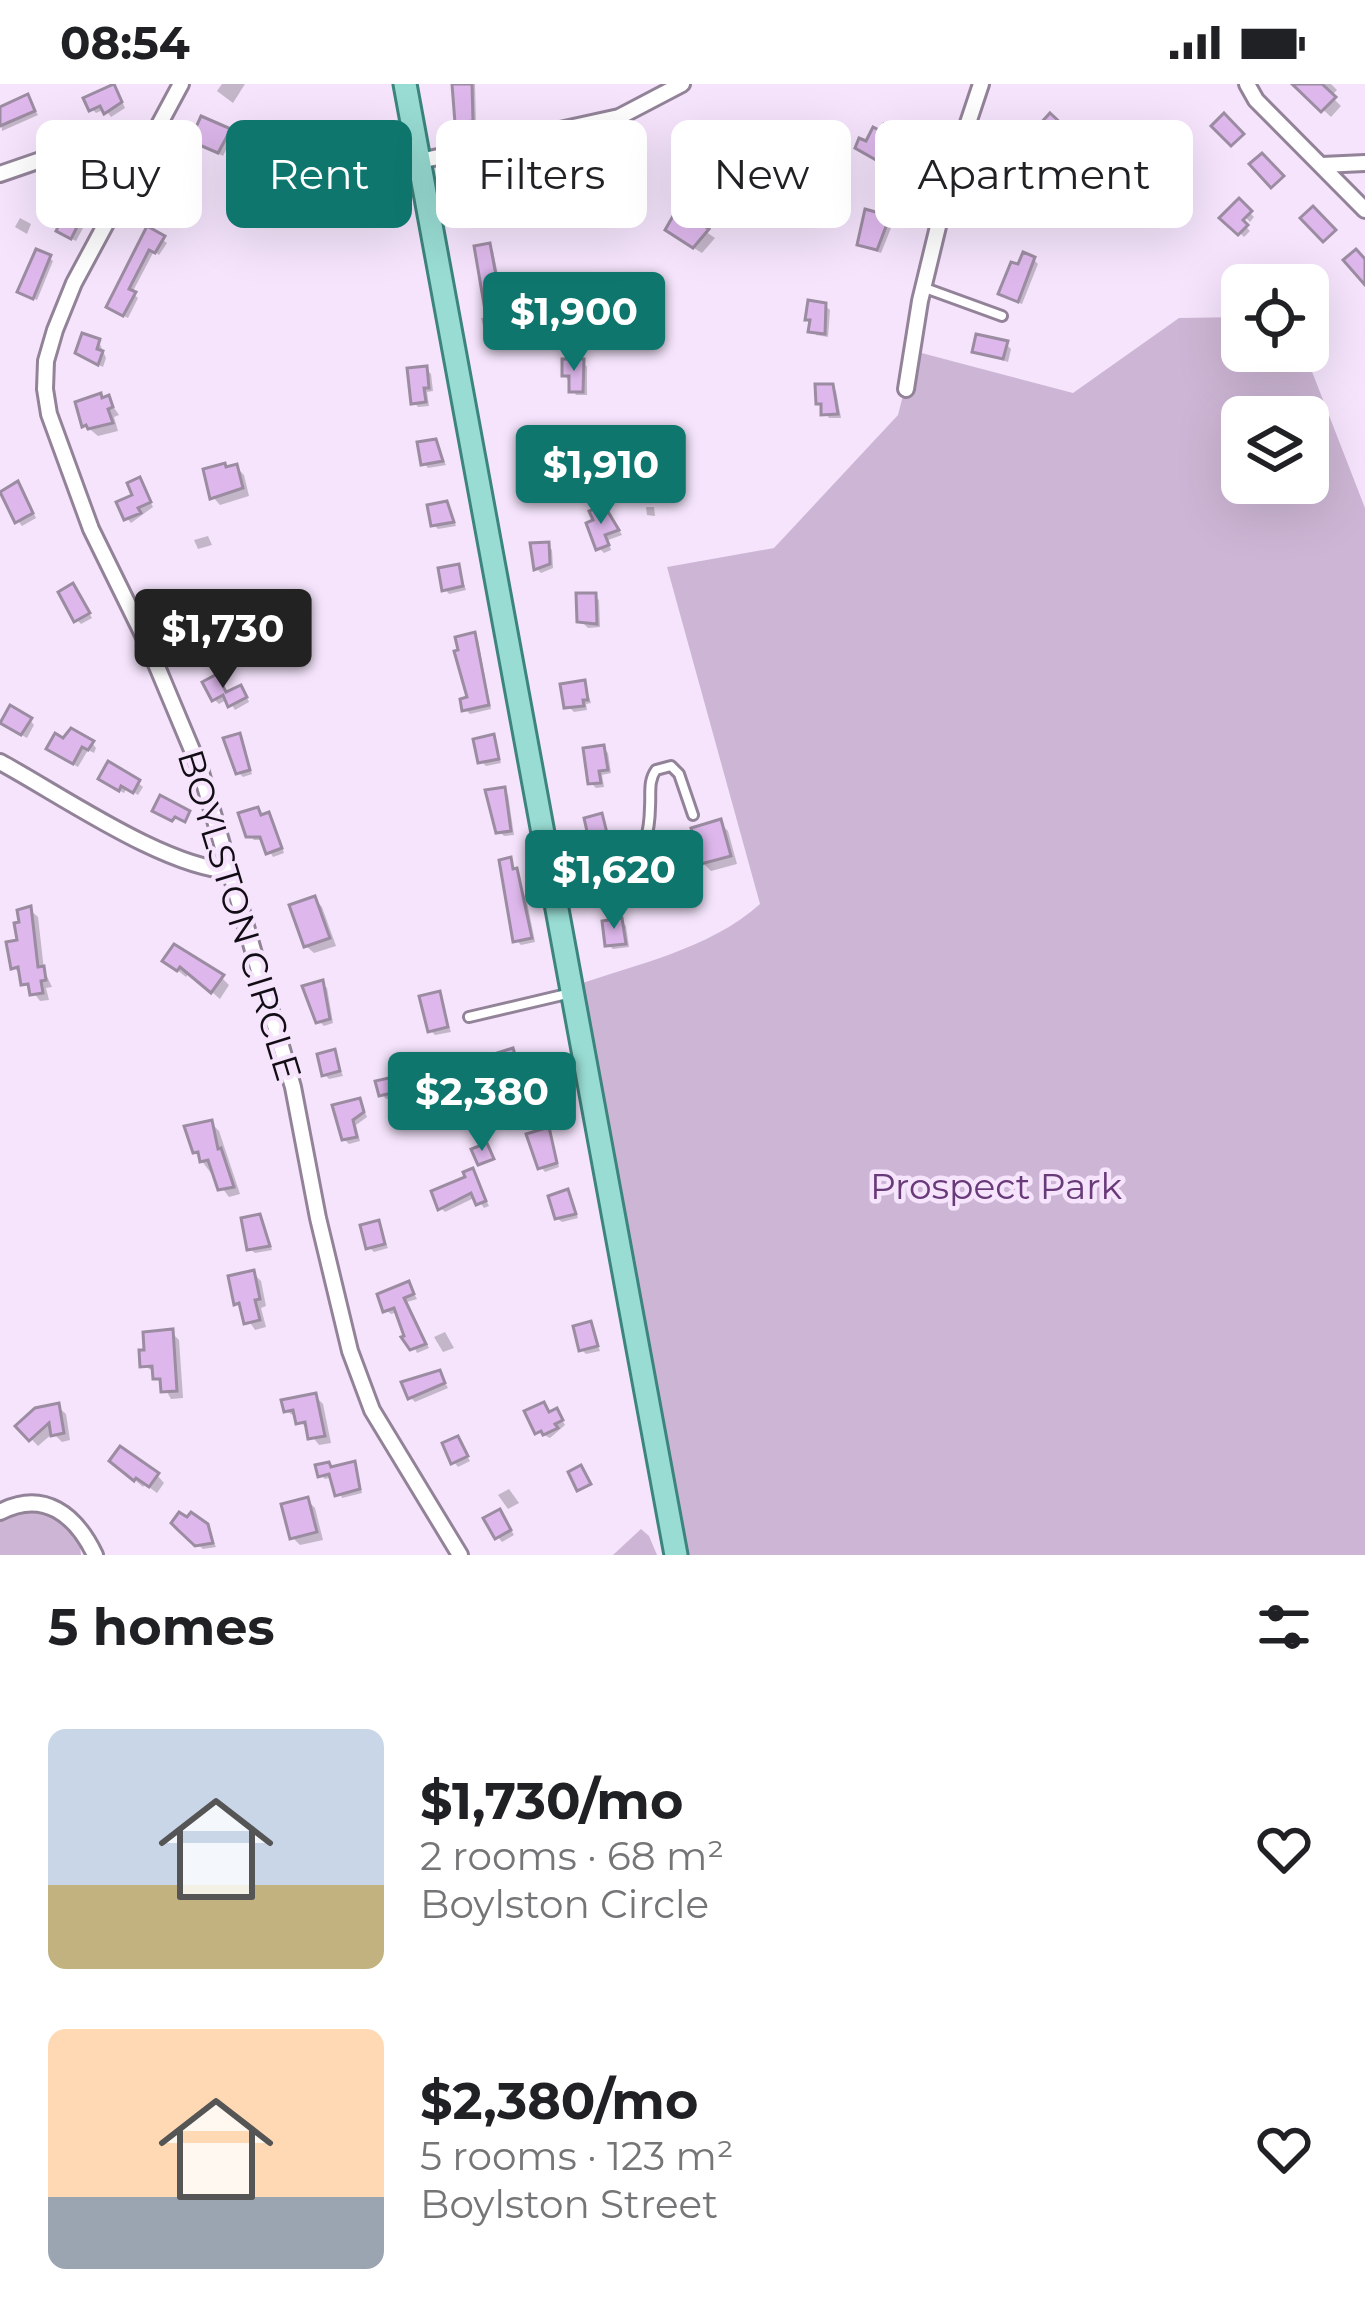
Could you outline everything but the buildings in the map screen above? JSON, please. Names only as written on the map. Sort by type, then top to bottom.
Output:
[{"type":"main road","points":[[405,84],[676,1555]]},
{"type":"street","name":"BOYLSTON CIRCLE","points":[[163,120],[181,84]]},
{"type":"street","points":[[420,161],[619,117],[682,84]]},
{"type":"street","points":[[906,389],[923,288],[950,177],[981,84]]},
{"type":"street","points":[[1247,84],[1256,100],[1365,210]]},
{"type":"street","points":[[0,174],[36,162]]},
{"type":"street","points":[[1322,165],[1365,163]]},
{"type":"street","name":"BOYLSTON CIRCLE","points":[[104,228],[74,283],[51,345],[45,389],[60,449],[91,530],[180,715],[232,871],[292,1087],[350,1351],[372,1410],[460,1555]]},
{"type":"street","points":[[0,762],[129,834],[195,865],[232,871]]},
{"type":"street","points":[[0,1512],[13,1505],[57,1509],[76,1521],[95,1555]]},
{"type":"lane","points":[[923,288],[1002,316]]},
{"type":"lane","points":[[557,906],[632,868],[644,853],[649,836],[650,778],[656,770],[671,766],[679,774],[693,815]]},
{"type":"lane","points":[[469,1017],[572,993]]},
{"type":"green space","name":"Prospect Park","points":[[1221,317],[1221,372],[1312,372],[1321,396],[1221,396],[1221,504],[1329,504],[1329,415],[1365,508],[1365,1555],[676,1555],[571,987],[695,944],[760,904],[667,567],[774,548],[898,415],[914,351],[1073,393],[1179,318]]},
{"type":"green space","points":[[22,1511],[62,1521],[75,1535],[81,1555],[0,1555],[0,1520]]},
{"type":"green space","points":[[641,1529],[657,1555],[613,1555]]}]
